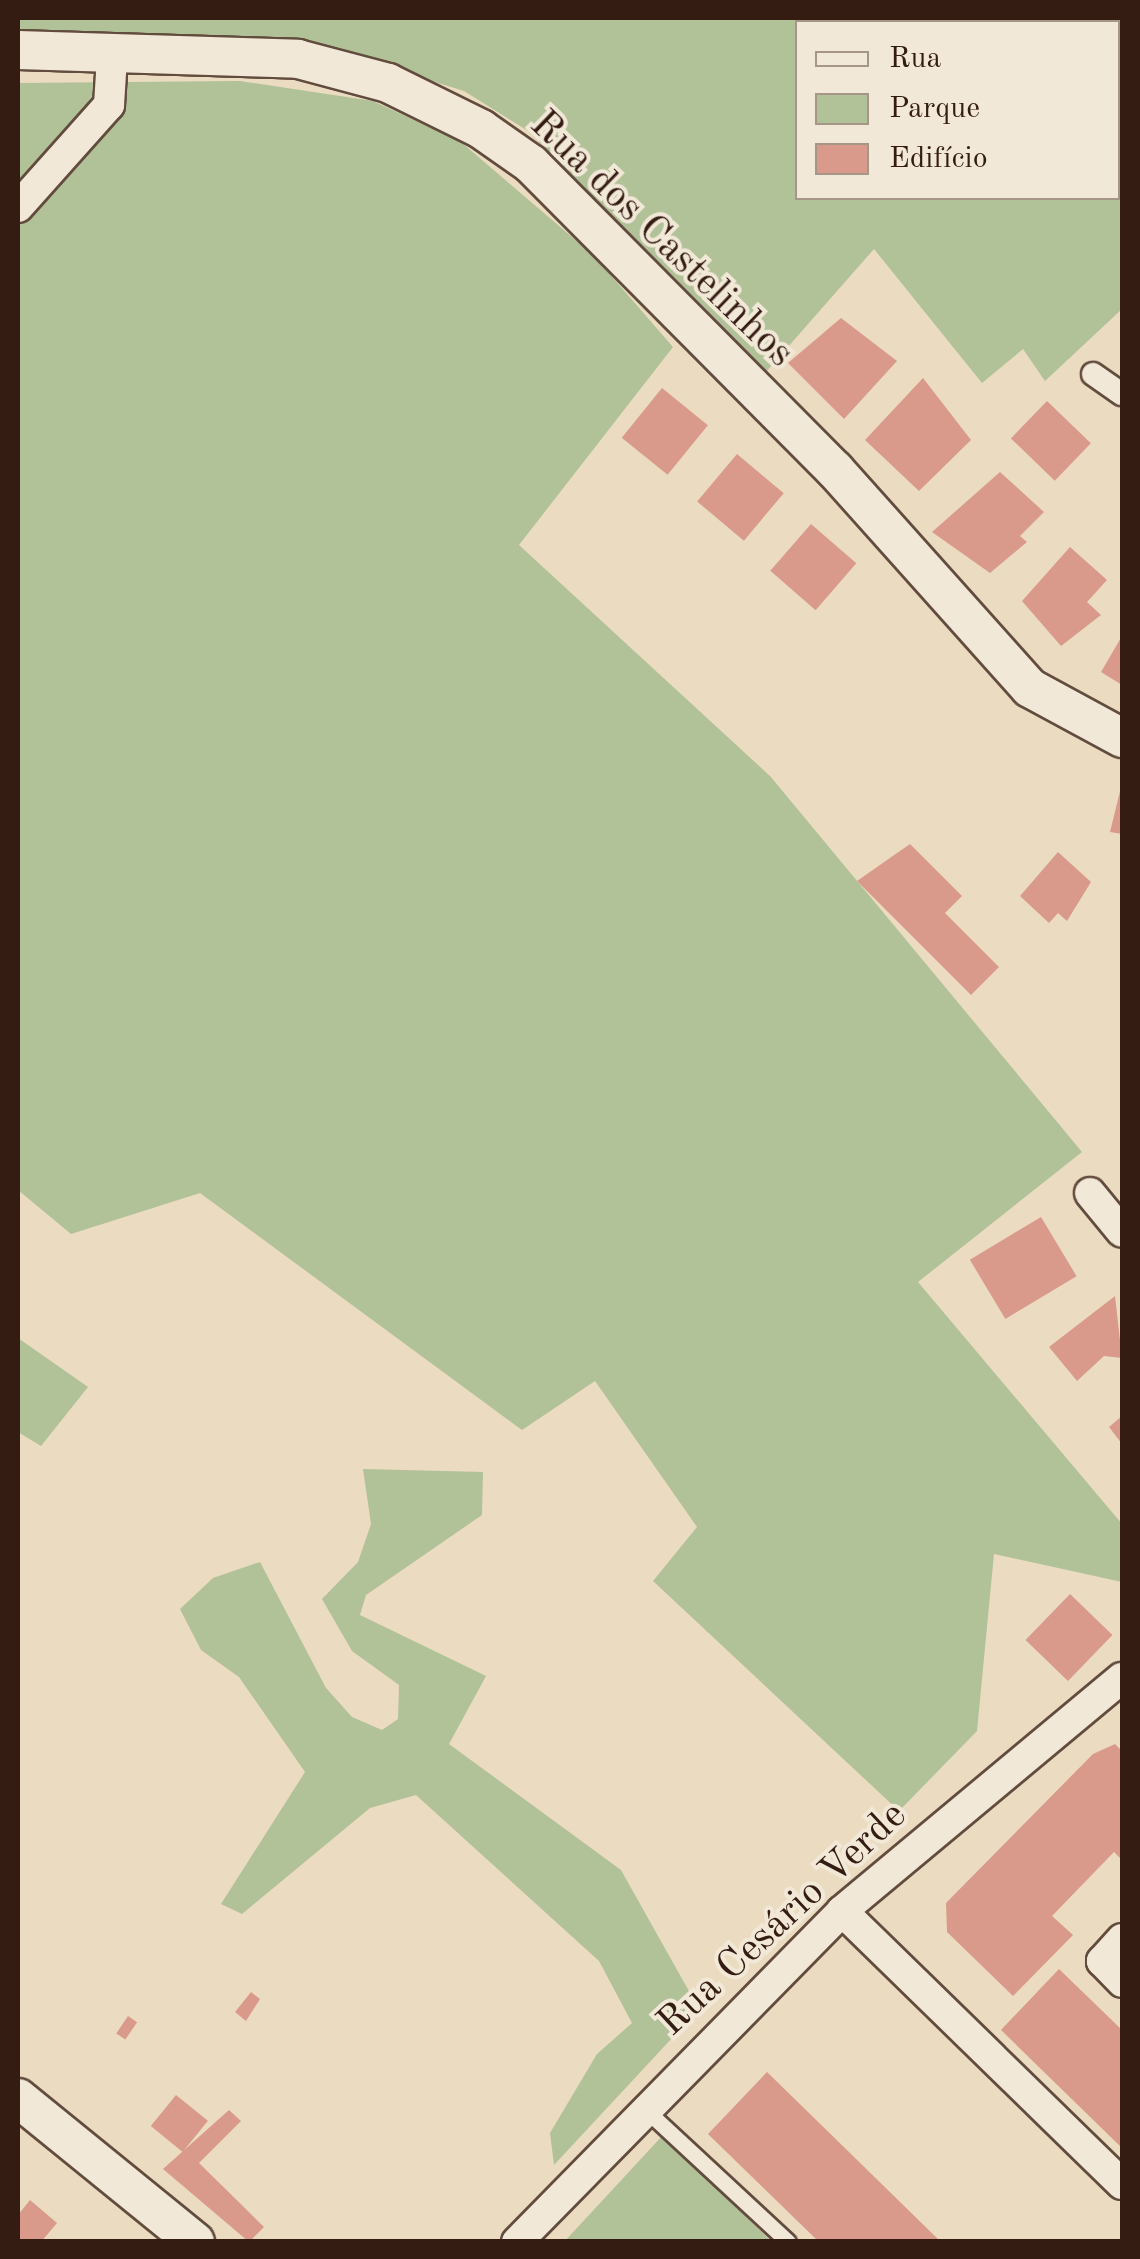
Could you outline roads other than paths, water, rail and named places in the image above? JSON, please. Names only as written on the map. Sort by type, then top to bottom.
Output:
[{"type":"street","name":"Rua dos Castelinhos","points":[[18,50],[341,67],[481,129],[531,164],[858,494],[1030,688],[1122,738]]},
{"type":"street","points":[[18,206],[110,105],[112,57]]},
{"type":"street","points":[[1093,374],[1122,394]]},
{"type":"street","points":[[1090,1193],[1122,1232]]},
{"type":"street","name":"Rua Cesário Verde","points":[[517,2242],[642,2106],[842,1911],[1121,1682]]},
{"type":"street","points":[[842,1911],[1122,2184]]},
{"type":"street","points":[[1122,1939],[1102,1961],[1122,1982]]},
{"type":"street","points":[[18,2098],[195,2242]]},
{"type":"lane","points":[[642,2106],[788,2242]]}]
